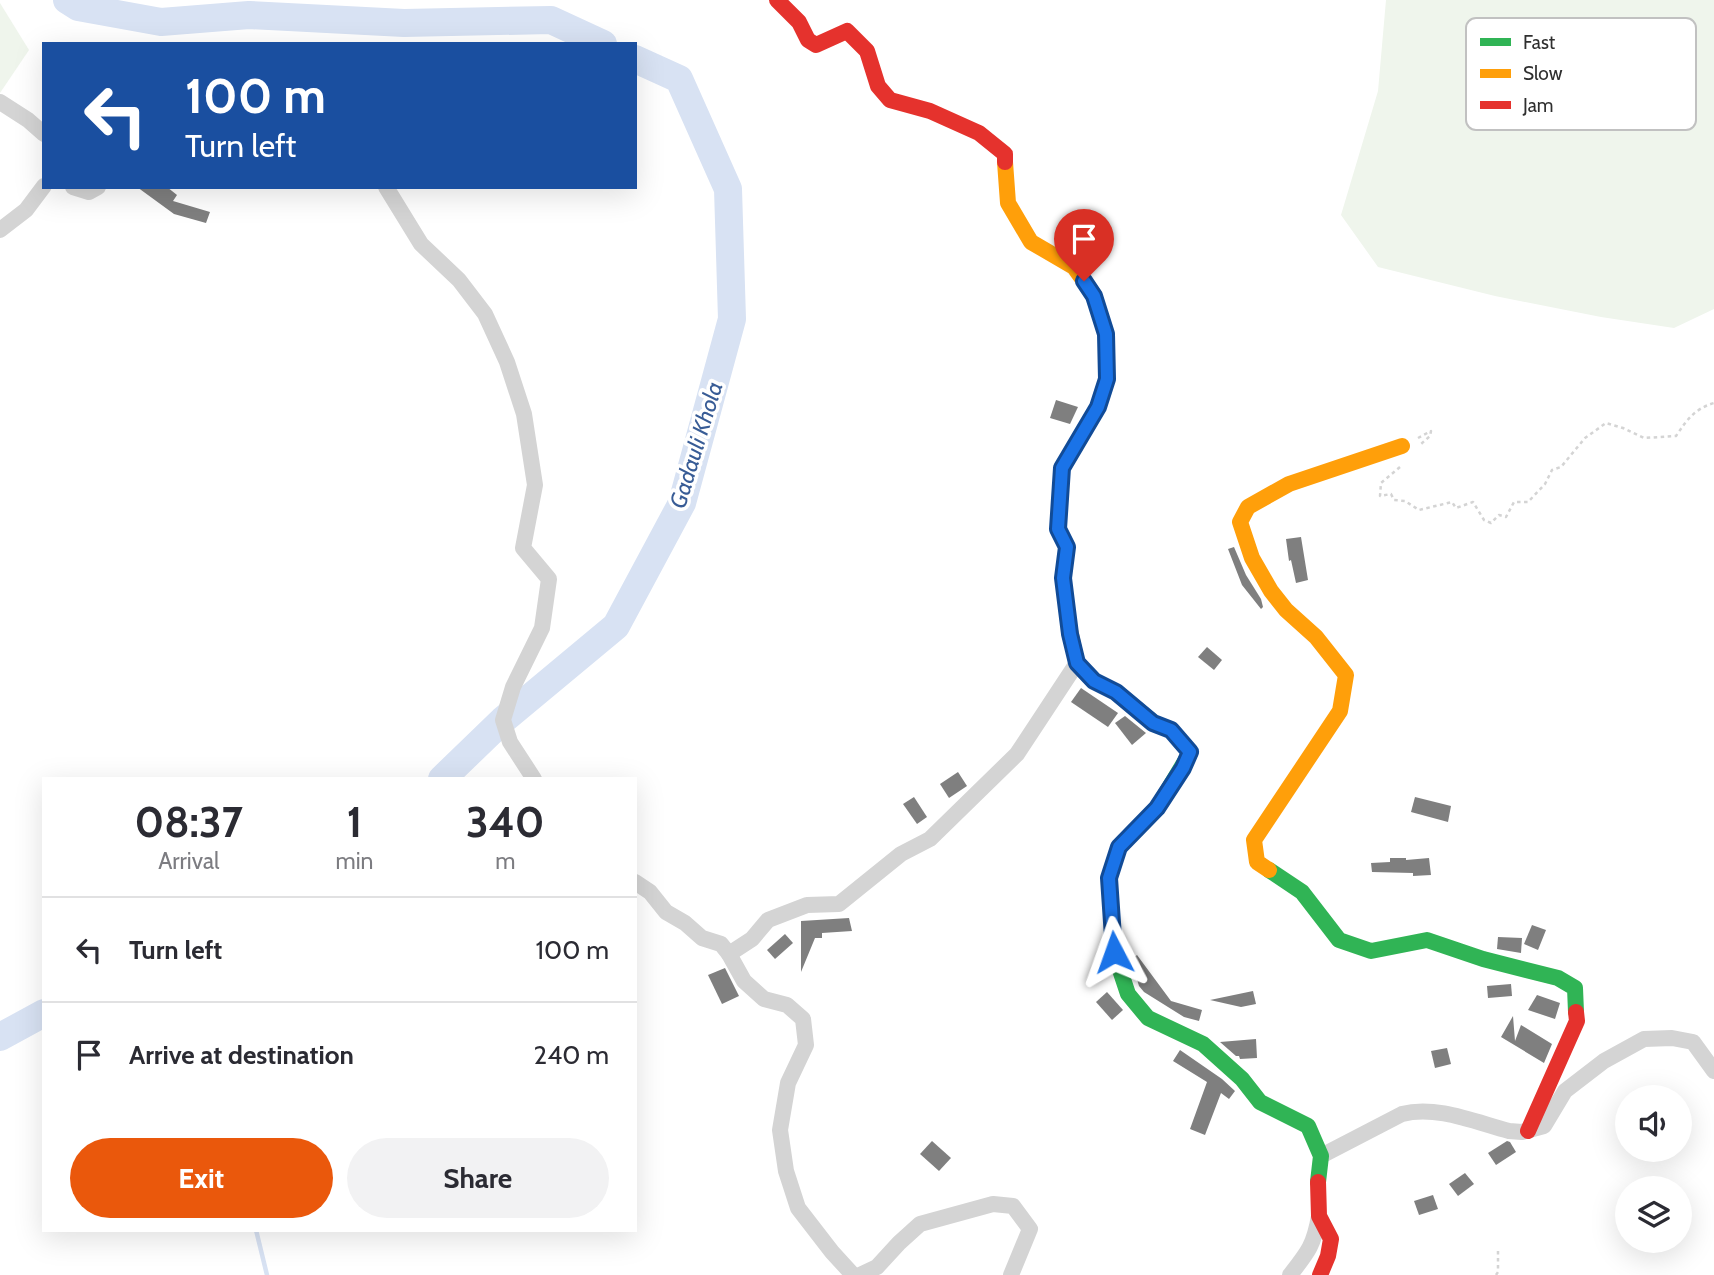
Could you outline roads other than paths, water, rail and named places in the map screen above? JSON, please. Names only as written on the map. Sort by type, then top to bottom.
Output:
[{"type":"street","points":[[778,0],[799,22],[808,40],[816,45],[847,30],[867,51],[878,86],[890,100],[930,111],[979,133],[1005,154],[1007,203],[1031,242],[1074,267],[1094,296],[1106,334],[1107,379],[1098,407],[1062,468],[1058,529],[1067,547],[1063,578],[1068,621],[1077,663],[1094,681],[1116,692],[1153,723],[1171,730],[1190,752],[1157,808],[1119,847],[1109,878],[1114,952],[1128,994],[1147,1018],[1203,1044],[1242,1079],[1260,1102],[1308,1126],[1321,1156],[1317,1194],[1319,1216],[1315,1239],[1290,1275]]},
{"type":"street","points":[[0,102],[42,132]]},
{"type":"street","points":[[0,230],[26,210],[42,189]]},
{"type":"street","points":[[387,189],[421,244],[459,280],[485,314],[507,362],[524,414],[535,485],[523,548],[549,579],[542,628],[513,687],[503,720],[510,742],[533,777]]},
{"type":"street","points":[[1409,448],[1289,484],[1248,507],[1240,523],[1245,542],[1276,597],[1346,675],[1340,711],[1254,841],[1258,862],[1302,892],[1339,940],[1371,951],[1427,940],[1483,959],[1558,978],[1575,988],[1577,1020],[1528,1131]]},
{"type":"street","points":[[729,954],[752,939],[768,920],[807,905],[839,904],[901,854],[930,839],[1017,754],[1077,663]]},
{"type":"street","points":[[637,883],[650,892],[666,912],[702,937],[721,944],[744,981],[764,999],[787,1005],[803,1019],[806,1045],[788,1083],[780,1130],[786,1171],[798,1208],[853,1275]]},
{"type":"street","points":[[1321,1156],[1402,1114],[1413,1111],[1432,1111],[1509,1131],[1528,1131],[1544,1126],[1565,1091],[1604,1061],[1644,1039],[1672,1038],[1693,1042],[1714,1071]]},
{"type":"street","points":[[860,1275],[877,1267],[899,1242],[920,1224],[993,1204],[1013,1206],[1030,1229],[1011,1275]]},
{"type":"street","points":[[1319,1216],[1331,1239],[1321,1275]]},
{"type":"waterway","name":"Gadauli Khola","points":[[67,0],[78,7],[161,22],[249,15],[404,23],[551,20],[599,42]]},
{"type":"waterway","name":"Gadauli Khola","points":[[444,777],[503,720],[616,626],[682,503],[732,319],[728,189],[679,79],[637,60]]},
{"type":"waterway","name":"Gadauli Khola","points":[[0,1037],[42,1014]]},
{"type":"waterway","points":[[256,1232],[267,1275]]}]
